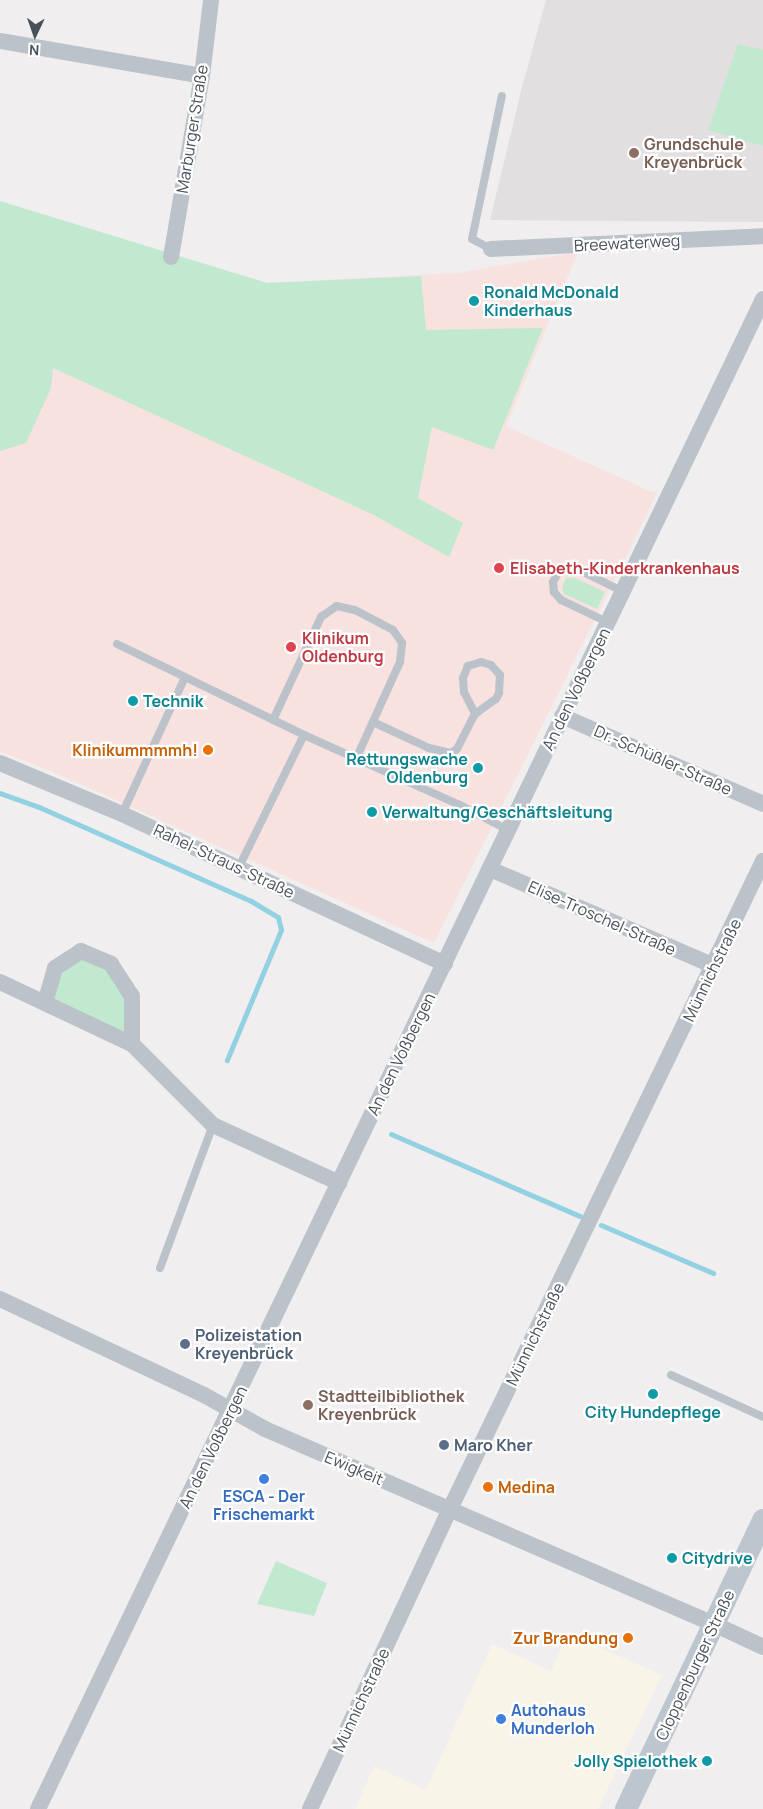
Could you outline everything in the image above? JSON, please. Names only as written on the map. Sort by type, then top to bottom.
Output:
[{"type":"main road","name":"Cloppenburger Straße","points":[[626,1809],[763,1520]]},
{"type":"street","name":"Marburger Straße","points":[[171,257],[202,76],[211,0]]},
{"type":"street","points":[[0,41],[202,76]]},
{"type":"street","name":"Breewaterweg","points":[[491,249],[763,236]]},
{"type":"street","name":"An den Voßbergen","points":[[38,1809],[763,299]]},
{"type":"street","name":"Dr.-Schüßler-Straße","points":[[562,716],[763,804]]},
{"type":"street","name":"Rahel-Straus-Straße","points":[[0,763],[122,814],[445,964]]},
{"type":"street","name":"Münnichstraße","points":[[310,1809],[450,1509],[714,966],[763,861]]},
{"type":"street","name":"Elise-Troschel-Straße","points":[[490,869],[714,966]]},
{"type":"street","points":[[45,1003],[55,968],[81,951],[111,964],[132,996],[132,1044]]},
{"type":"street","points":[[0,982],[132,1044],[213,1125],[339,1183]]},
{"type":"street","name":"Ewigkeit","points":[[0,1300],[204,1395],[265,1429],[763,1647]]},
{"type":"lane","points":[[491,249],[472,239],[502,96]]},
{"type":"lane","points":[[608,622],[561,600],[554,592],[554,582],[558,573],[564,569],[575,568],[622,590]]},
{"type":"lane","points":[[273,720],[317,622],[328,610],[337,606],[355,610],[393,630],[402,643],[400,662],[356,757]]},
{"type":"lane","points":[[117,644],[273,720],[460,805],[508,830]]},
{"type":"lane","points":[[373,722],[429,748],[451,753],[457,749],[475,714],[496,699],[501,687],[500,674],[496,669],[481,662],[468,666],[463,678],[464,692],[475,714]]},
{"type":"lane","points":[[122,814],[185,677]]},
{"type":"lane","points":[[238,869],[304,734]]},
{"type":"lane","points":[[160,1268],[213,1125]]},
{"type":"lane","points":[[671,1375],[763,1417]]},
{"type":"shaded area","name":"Grundschule Kreyenbrück","points":[[546,0],[763,0],[763,222],[490,220],[522,87]]},
{"type":"shaded area","name":"Klinikum Oldenburg","points":[[0,211],[267,283],[459,273],[578,252],[506,426],[652,492],[657,492],[434,943],[49,770],[0,752]]},
{"type":"shaded area","points":[[567,1633],[662,1675],[598,1809],[355,1809],[374,1766],[426,1790],[492,1644],[551,1671]]},
{"type":"green space","points":[[738,44],[763,50],[763,146],[708,130]]},
{"type":"green space","points":[[0,201],[267,283],[421,276],[426,330],[543,328],[493,450],[432,427],[418,498],[463,523],[449,557],[374,515],[53,368],[51,388],[26,443],[0,451]]},
{"type":"green space","points":[[566,578],[575,578],[605,592],[597,609],[564,594],[562,587]]},
{"type":"green space","points":[[81,951],[111,964],[132,996],[132,1044],[45,1003],[55,968]]},
{"type":"green space","points":[[276,1561],[327,1583],[314,1616],[257,1604]]},
{"type":"waterway","points":[[0,793],[39,807],[251,901],[278,917],[281,930],[227,1060]]},
{"type":"waterway","points":[[391,1134],[580,1216]]},
{"type":"waterway","points":[[601,1225],[713,1273]]},
{"type":"place","name":"Grundschule Kreyenbrück","points":[[634,153]]},
{"type":"place","name":"Ronald McDonald Kinderhaus","points":[[474,301]]},
{"type":"place","name":"Elisabeth-Kinderkrankenhaus","points":[[499,568]]},
{"type":"place","name":"Klinikum Oldenburg","points":[[291,647]]},
{"type":"place","name":"Technik","points":[[133,701]]},
{"type":"place","name":"Klinikummmmh!","points":[[208,750]]},
{"type":"place","name":"Rettungswache Oldenburg","points":[[478,768]]},
{"type":"place","name":"Verwaltung/Geschäftsleitung","points":[[372,812]]},
{"type":"place","name":"Polizeistation Kreyenbrück","points":[[185,1344]]},
{"type":"place","name":"City Hundepflege","points":[[653,1394]]},
{"type":"place","name":"Stadtteilbibliothek Kreyenbrück","points":[[308,1405]]},
{"type":"place","name":"Maro Kher","points":[[444,1445]]},
{"type":"place","name":"ESCA - Der Frischemarkt","points":[[264,1479]]},
{"type":"place","name":"Medina","points":[[488,1487]]},
{"type":"place","name":"Citydrive","points":[[672,1558]]},
{"type":"place","name":"Zur Brandung","points":[[628,1638]]},
{"type":"place","name":"Autohaus Munderloh","points":[[501,1719]]},
{"type":"place","name":"Jolly Spielothek","points":[[707,1761]]}]
